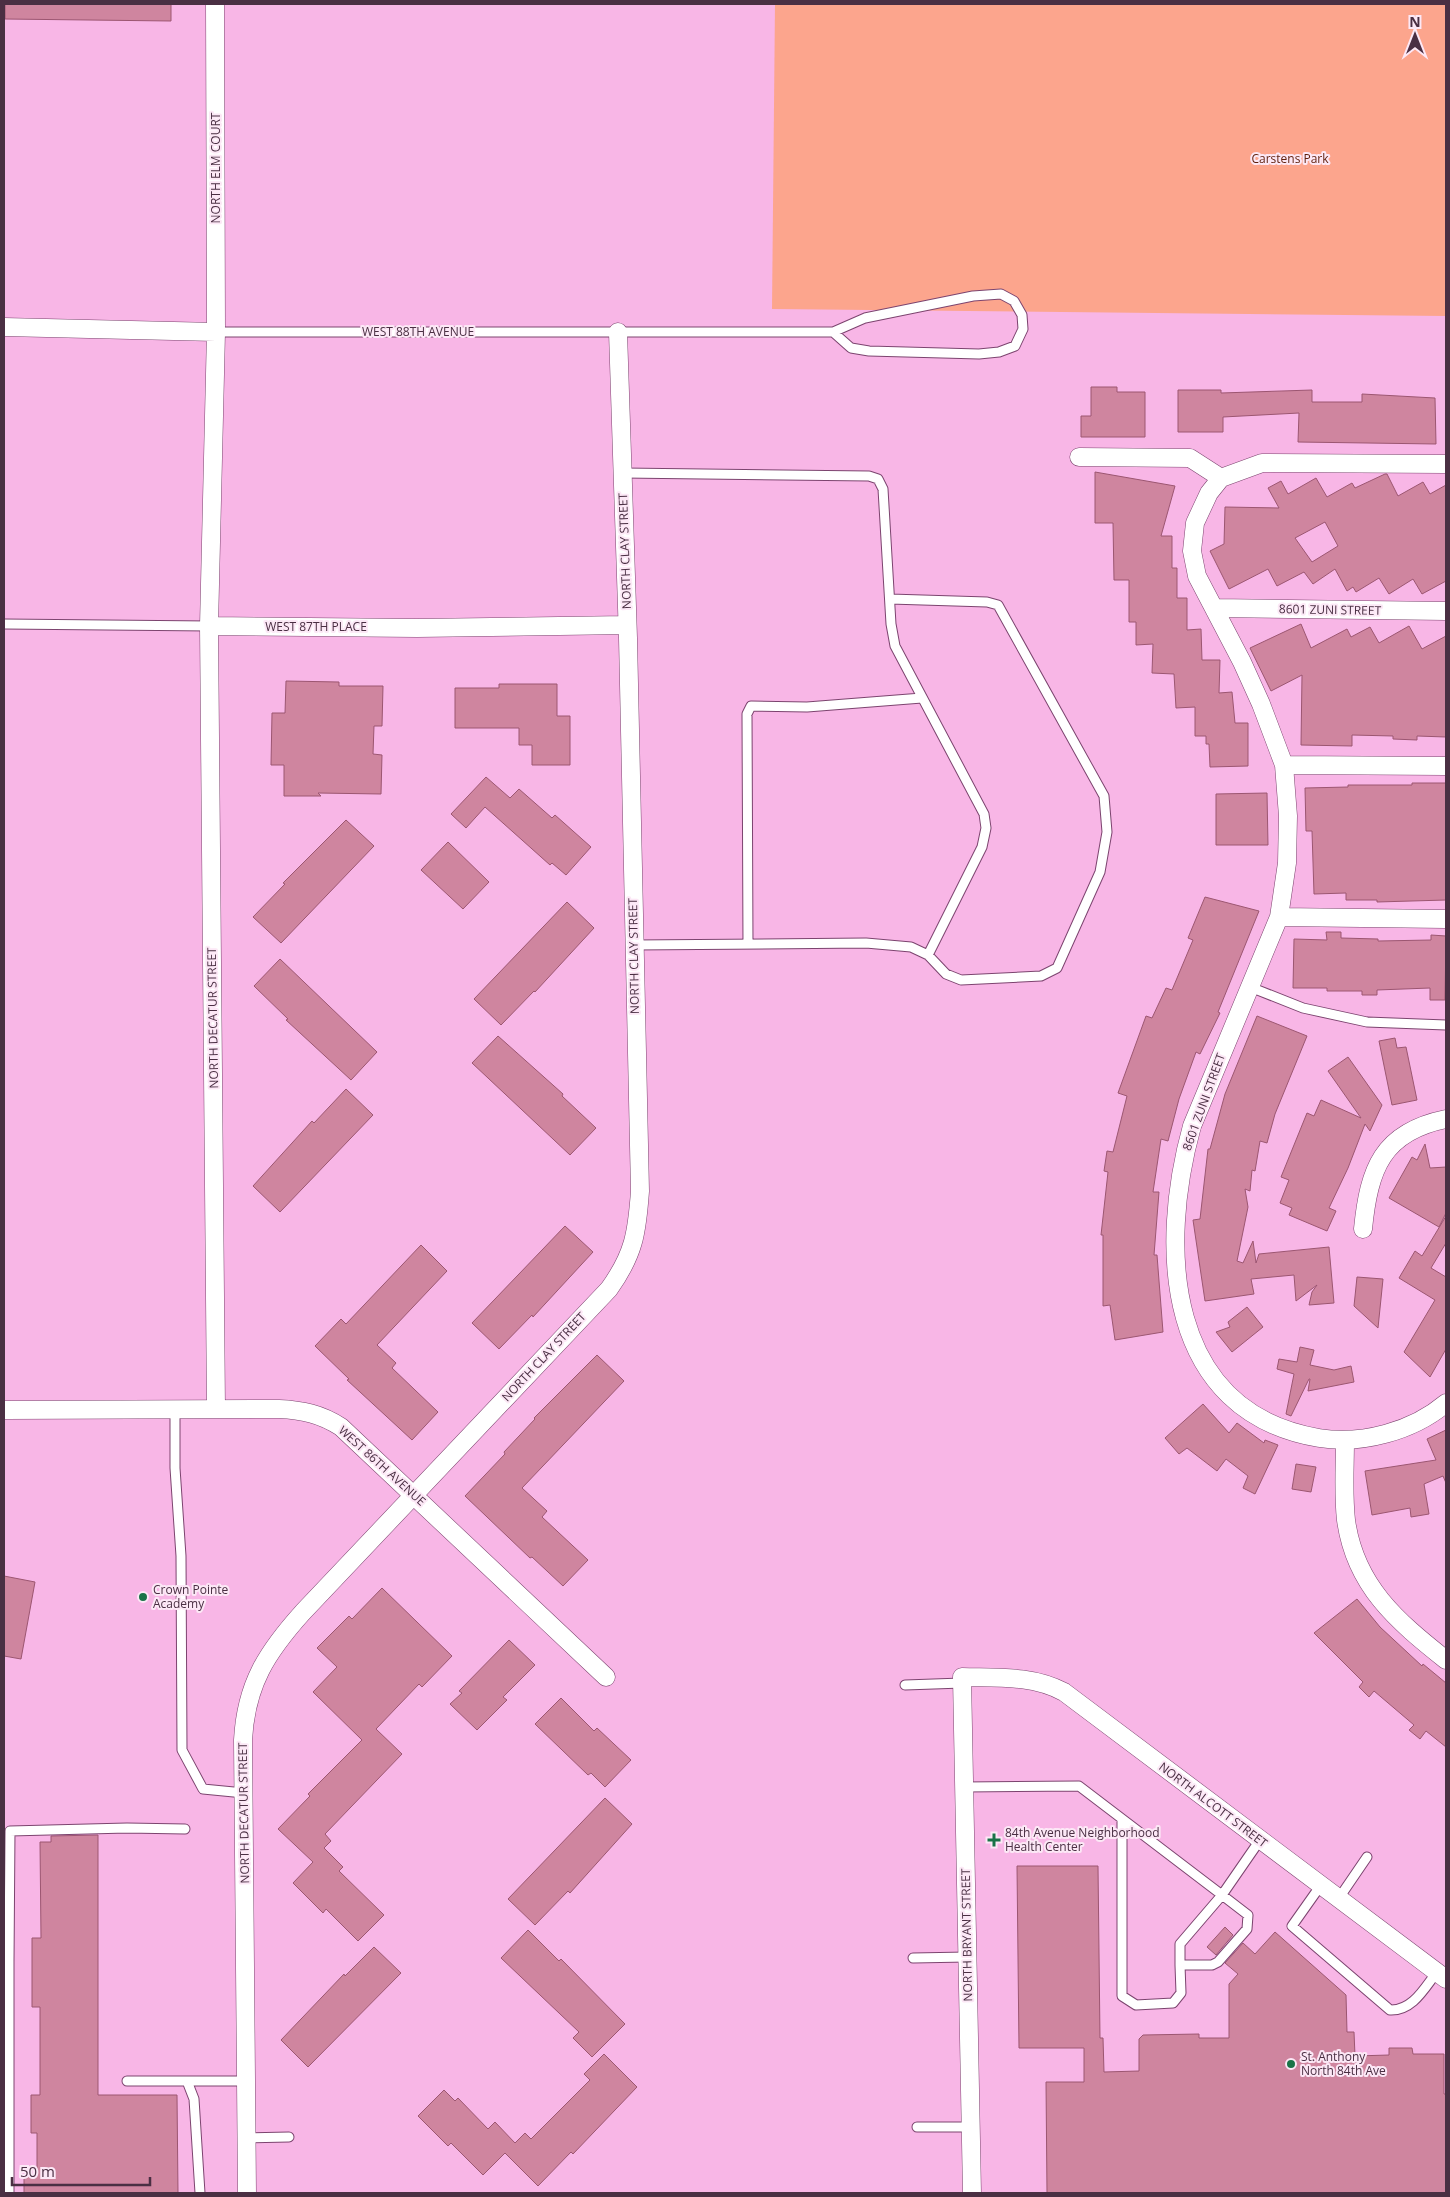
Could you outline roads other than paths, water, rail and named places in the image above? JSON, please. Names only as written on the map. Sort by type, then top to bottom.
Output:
[{"type":"street","name":"NORTH ELM COURT","points":[[209,626],[216,332],[215,4]]},
{"type":"street","name":"WEST 88TH AVENUE","points":[[4,327],[216,332]]},
{"type":"street","name":"NORTH CLAY STREET","points":[[415,1495],[609,1289],[629,1258],[637,1229],[640,1191],[618,332]]},
{"type":"street","points":[[1079,457],[1190,458],[1220,478],[1262,462],[1446,464]]},
{"type":"street","name":"8601 ZUNI STREET","points":[[1220,478],[1209,493],[1195,523],[1192,551],[1197,576],[1261,704],[1284,765],[1288,816],[1287,863],[1279,917],[1209,1081],[1192,1126],[1184,1157],[1176,1212],[1176,1251],[1180,1299],[1184,1320],[1196,1353],[1226,1393],[1268,1423],[1286,1430],[1329,1440],[1372,1436],[1418,1422],[1446,1403]]},
{"type":"street","name":"8601 ZUNI STREET","points":[[1214,608],[1446,611]]},
{"type":"street","name":"WEST 87TH PLACE","points":[[209,626],[416,628],[627,625]]},
{"type":"street","name":"NORTH DECATUR STREET","points":[[209,626],[216,1409]]},
{"type":"street","points":[[1284,765],[1446,766]]},
{"type":"street","points":[[1279,917],[1446,919]]},
{"type":"street","points":[[1363,1229],[1369,1185],[1379,1161],[1390,1146],[1405,1134],[1434,1121],[1446,1119]]},
{"type":"street","name":"WEST 86TH AVENUE","points":[[4,1410],[302,1410],[325,1418],[340,1427],[415,1495],[606,1678]]},
{"type":"street","points":[[1345,1440],[1346,1520],[1352,1551],[1364,1578],[1394,1616],[1446,1660]]},
{"type":"street","name":"NORTH DECATUR STREET","points":[[247,2193],[244,1725],[250,1696],[260,1669],[283,1634],[415,1495]]},
{"type":"street","name":"NORTH ALCOTT STREET","points":[[962,1680],[1026,1679],[1052,1686],[1064,1692],[1442,1975]]},
{"type":"street","name":"NORTH BRYANT STREET","points":[[962,1680],[972,2193]]},
{"type":"lane","points":[[1001,294],[1014,301],[1022,315],[1023,329],[1015,346],[1000,352],[979,354],[868,351],[851,348],[833,332],[865,318],[973,296],[1001,294]]},
{"type":"lane","name":"WEST 88TH AVENUE","points":[[216,332],[833,332]]},
{"type":"lane","points":[[623,473],[869,476],[878,479],[883,488],[891,624],[895,646],[984,814],[986,828],[982,847],[928,955]]},
{"type":"lane","points":[[634,945],[866,943],[911,947],[928,955],[946,974],[960,980],[1042,976],[1057,968],[1100,872],[1107,832],[1104,796],[998,606],[987,602],[890,599]]},
{"type":"lane","name":"WEST 87TH PLACE","points":[[4,624],[209,626]]},
{"type":"lane","points":[[748,944],[747,714],[751,706],[807,707],[922,698]]},
{"type":"lane","points":[[1250,987],[1303,1008],[1367,1022],[1446,1025]]},
{"type":"lane","points":[[175,1409],[175,1468],[181,1556],[182,1750],[204,1789],[244,1792]]},
{"type":"lane","points":[[905,1685],[962,1680]]},
{"type":"lane","points":[[964,1787],[1078,1786],[1248,1915],[1246,1929],[1218,1962],[1212,1965],[1180,1965]]},
{"type":"lane","points":[[1122,1819],[1122,1996],[1136,2005],[1173,2003],[1181,1993],[1180,1944],[1222,1895],[1260,1840]]},
{"type":"lane","points":[[9,2193],[6,1962],[10,1831],[127,1828],[185,1829]]},
{"type":"lane","points":[[1339,1898],[1367,1857]]},
{"type":"lane","points":[[1321,1885],[1292,1926],[1390,2010],[1398,2010],[1410,2004],[1442,1975]]},
{"type":"lane","points":[[913,1958],[967,1957]]},
{"type":"lane","points":[[127,2081],[247,2081]]},
{"type":"lane","points":[[187,2081],[194,2099],[200,2193]]},
{"type":"lane","points":[[917,2126],[970,2126]]},
{"type":"lane","points":[[247,2138],[289,2137]]},
{"type":"place","name":"Crown Pointe Academy","points":[[143,1597]]},
{"type":"place","name":"84th Avenue Neighborhood Health Center","points":[[994,1840]]},
{"type":"place","name":"St. Anthony North 84th Ave","points":[[1291,2064]]},
{"type":"park label","name":"Carstens Park","points":[[1290,159]]}]
